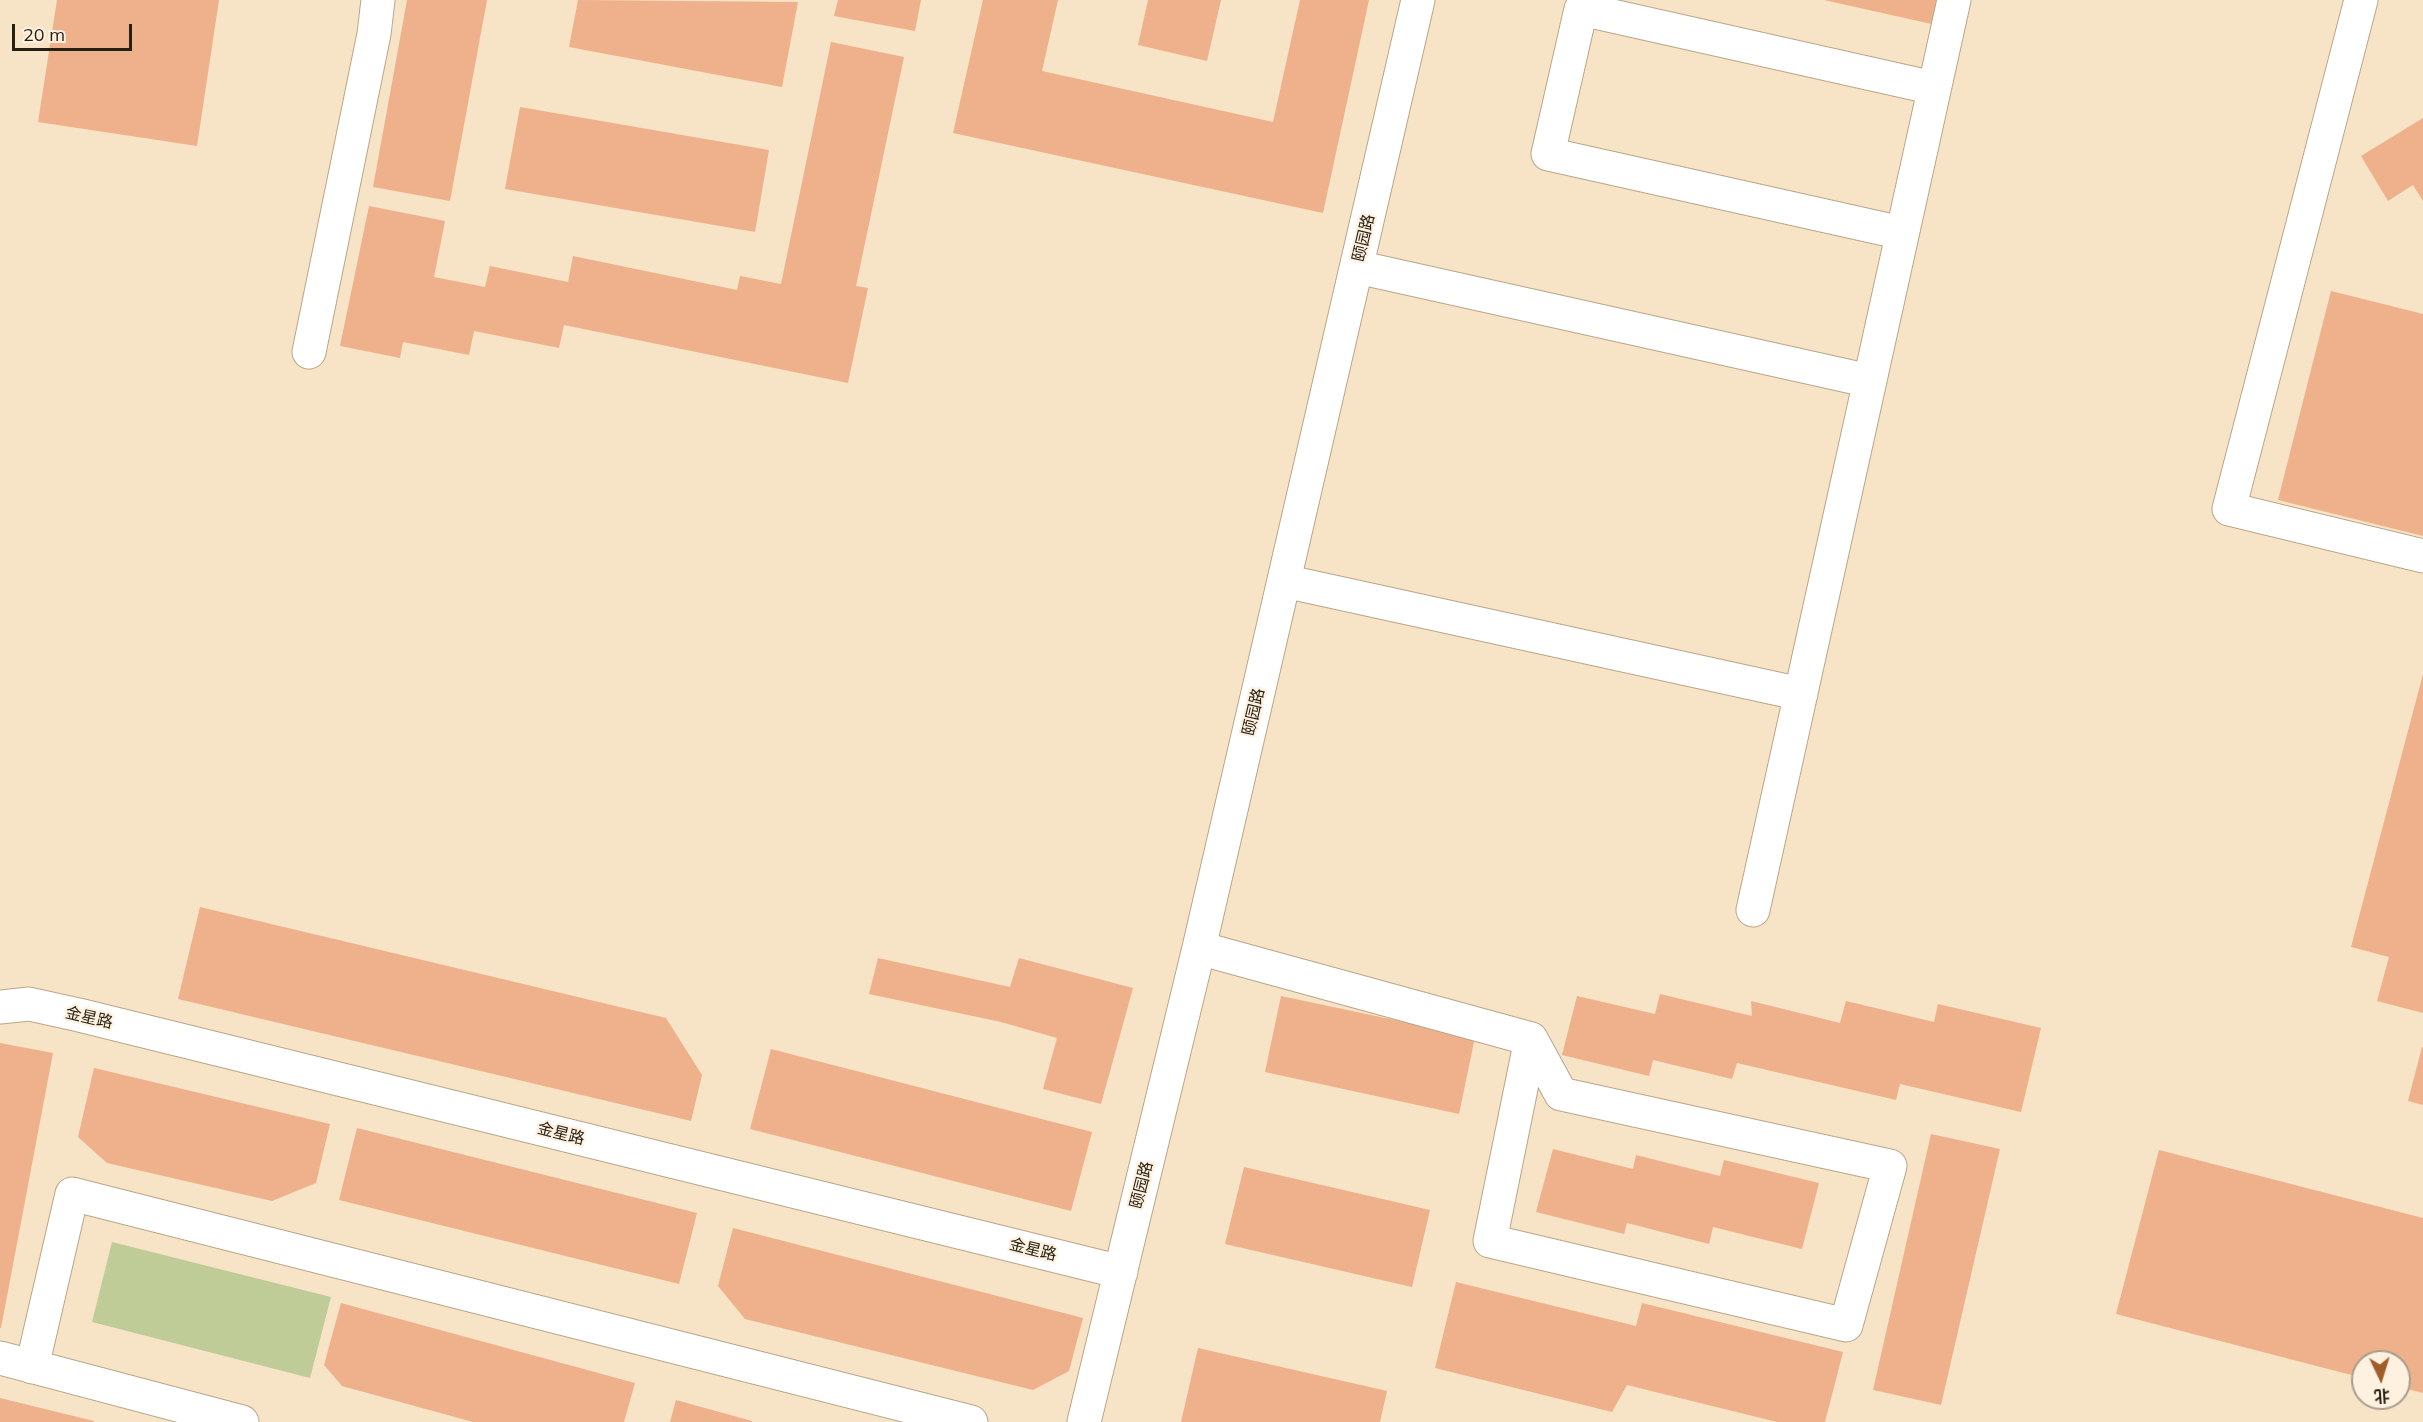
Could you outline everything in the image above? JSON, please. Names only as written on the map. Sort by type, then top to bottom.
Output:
[{"type":"street","points":[[309,352],[374,34],[378,0]]},
{"type":"street","name":"颐园路","points":[[1084,1422],[1199,948],[1418,0]]},
{"type":"street","points":[[1753,910],[1954,0]]},
{"type":"street","points":[[2361,0],[2229,508],[2423,556]]},
{"type":"street","points":[[1902,233],[1548,154],[1581,9],[1934,88]]},
{"type":"street","points":[[1357,267],[1870,381]]},
{"type":"street","points":[[1284,581],[1801,694]]},
{"type":"street","points":[[1199,948],[1532,1039],[1562,1094],[1890,1166],[1846,1325],[1490,1241],[1532,1039]]},
{"type":"street","name":"金星路","points":[[0,1007],[29,1004],[79,1015],[1121,1272]]},
{"type":"street","points":[[32,1367],[72,1194],[971,1422]]},
{"type":"street","points":[[0,1358],[242,1422]]},
{"type":"green space","points":[[112,1242],[331,1297],[310,1378],[92,1322]]},
{"type":"building","points":[[57,0],[219,0],[197,146],[38,122]]},
{"type":"building","points":[[407,0],[487,0],[450,201],[373,187]]},
{"type":"building","points":[[578,0],[798,2],[782,87],[569,47]]},
{"type":"building","points":[[838,0],[921,0],[915,31],[834,16]]},
{"type":"building","points":[[983,0],[1058,0],[1042,71],[1273,122],[1300,0],[1369,0],[1323,213],[953,133]]},
{"type":"building","points":[[1148,0],[1221,0],[1207,61],[1138,45]]},
{"type":"building","points":[[1824,0],[1944,0],[1936,25]]},
{"type":"building","points":[[831,42],[904,57],[856,286],[868,288],[848,383],[564,325],[559,348],[474,331],[469,355],[403,342],[400,358],[340,346],[369,206],[445,221],[434,277],[485,287],[490,266],[568,282],[573,256],[737,290],[740,276],[781,284]]},
{"type":"building","points":[[520,107],[769,150],[755,232],[505,189]]},
{"type":"building","points":[[2423,118],[2423,201],[2413,185],[2388,201],[2361,156]]},
{"type":"building","points":[[2331,291],[2423,314],[2423,536],[2278,500]]},
{"type":"building","points":[[2423,674],[2423,1013],[2377,1001],[2389,957],[2351,947]]},
{"type":"building","points":[[200,907],[666,1018],[702,1075],[691,1121],[178,999]]},
{"type":"building","points":[[878,958],[1010,987],[1019,958],[1133,988],[1101,1104],[1043,1089],[1057,1038],[1001,1022],[869,994]]},
{"type":"building","points":[[1660,994],[1752,1016],[1751,1001],[1840,1023],[1846,1001],[1934,1022],[1938,1004],[2041,1028],[2021,1112],[1900,1084],[1896,1100],[1737,1063],[1732,1079],[1653,1060],[1649,1076],[1562,1055],[1577,996],[1655,1014]]},
{"type":"building","points":[[1281,996],[1475,1037],[1459,1114],[1265,1072]]},
{"type":"building","points":[[0,1043],[53,1053],[1,1328],[0,1328]]},
{"type":"building","points":[[2423,1047],[2423,1105],[2408,1101]]},
{"type":"building","points":[[771,1049],[1092,1132],[1071,1211],[750,1129]]},
{"type":"building","points":[[94,1068],[330,1124],[316,1183],[272,1201],[107,1163],[78,1137]]},
{"type":"building","points":[[357,1128],[697,1213],[679,1284],[339,1200]]},
{"type":"building","points":[[1931,1134],[2000,1149],[1941,1405],[1873,1390]]},
{"type":"building","points":[[1553,1149],[1633,1169],[1636,1155],[1720,1176],[1724,1160],[1819,1183],[1802,1249],[1713,1227],[1709,1244],[1627,1223],[1624,1234],[1536,1212]]},
{"type":"building","points":[[2159,1150],[2423,1218],[2423,1393],[2411,1390],[2411,1350],[2351,1350],[2351,1375],[2116,1314]]},
{"type":"building","points":[[1244,1167],[1430,1210],[1412,1287],[1225,1244]]},
{"type":"building","points":[[733,1228],[1083,1318],[1069,1371],[1033,1390],[745,1319],[718,1286]]},
{"type":"building","points":[[1456,1282],[1636,1326],[1642,1303],[1843,1352],[1825,1422],[1777,1422],[1627,1385],[1612,1412],[1435,1368]]},
{"type":"building","points":[[341,1303],[635,1383],[624,1422],[473,1422],[342,1386],[324,1365]]},
{"type":"building","points":[[1198,1348],[1387,1391],[1380,1422],[1181,1422]]},
{"type":"building","points":[[0,1398],[94,1421],[94,1422],[0,1422]]},
{"type":"building","points":[[676,1400],[752,1421],[752,1422],[670,1422]]}]
